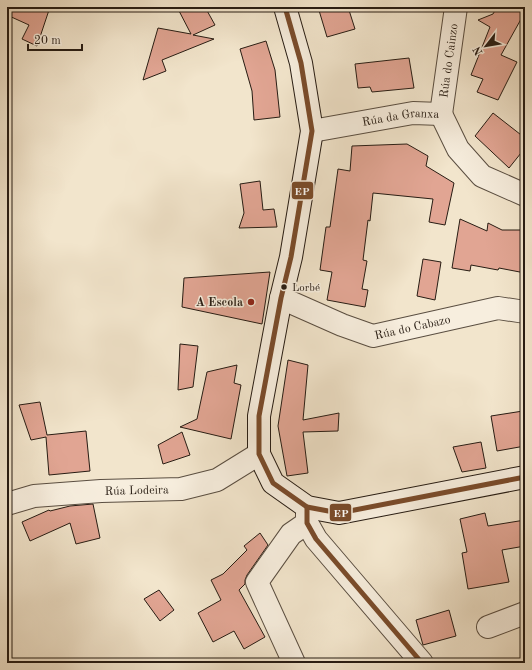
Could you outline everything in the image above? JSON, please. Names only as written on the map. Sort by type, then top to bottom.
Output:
[{"type":"street","points":[[285,7],[301,63],[312,131],[291,257],[281,298],[259,416],[259,454],[273,483],[307,515],[316,539],[422,663]]},
{"type":"street","name":"Rúa do Cainzo","points":[[440,114],[456,7]]},
{"type":"street","name":"Rúa da Granxa","points":[[312,131],[413,113],[440,114],[458,149],[482,176],[525,195]]},
{"type":"street","name":"Rúa do Cabazo","points":[[281,298],[342,325],[373,336],[498,308],[525,312]]},
{"type":"street","name":"Rúa Lodeira","points":[[7,504],[34,496],[101,491],[181,489],[217,480],[259,454]]},
{"type":"street","points":[[294,663],[257,582],[291,534],[307,515],[339,513],[525,477]]},
{"type":"street","points":[[488,627],[525,613]]},
{"type":"building","points":[[7,7],[50,7],[37,46],[22,39],[29,25],[7,15]]},
{"type":"building","points":[[177,7],[205,7],[215,25],[193,35],[214,39],[162,60],[166,71],[143,80],[158,28],[191,34]]},
{"type":"building","points":[[318,7],[348,7],[355,29],[327,37]]},
{"type":"building","points":[[497,7],[525,7],[525,12],[501,55],[517,62],[498,100],[477,92],[483,79],[471,75],[490,27],[478,20],[493,14]]},
{"type":"building","points":[[266,41],[275,70],[280,117],[254,120],[252,91],[240,49]]},
{"type":"building","points":[[409,58],[414,88],[372,92],[370,87],[358,88],[355,64]]},
{"type":"building","points":[[493,113],[525,138],[525,148],[509,168],[475,136]]},
{"type":"building","points":[[407,144],[428,156],[426,166],[454,183],[445,225],[429,222],[433,199],[373,193],[363,260],[367,261],[362,289],[368,290],[365,307],[327,300],[332,272],[320,270],[326,227],[330,227],[338,169],[350,171],[352,146]]},
{"type":"building","points":[[260,181],[263,210],[274,209],[277,227],[239,228],[244,213],[240,184]]},
{"type":"building","points":[[460,219],[487,231],[488,223],[502,230],[525,230],[525,273],[471,265],[470,271],[452,268]]},
{"type":"building","points":[[423,259],[441,262],[435,300],[417,296]]},
{"type":"building","points":[[270,272],[262,324],[182,307],[184,278]]},
{"type":"building","points":[[180,344],[198,346],[193,387],[178,390]]},
{"type":"building","points":[[288,360],[308,365],[303,420],[339,413],[338,431],[303,432],[308,473],[287,476],[278,426]]},
{"type":"building","points":[[237,365],[234,383],[241,385],[231,439],[180,427],[197,419],[207,372]]},
{"type":"building","points":[[40,402],[47,435],[86,431],[90,471],[49,475],[46,437],[31,440],[19,405]]},
{"type":"building","points":[[523,411],[525,422],[525,446],[497,451],[491,416]]},
{"type":"building","points":[[182,432],[190,455],[163,464],[158,445]]},
{"type":"building","points":[[481,442],[486,468],[462,472],[453,447]]},
{"type":"building","points":[[93,504],[100,538],[76,544],[70,523],[30,541],[22,522],[49,510]]},
{"type":"building","points":[[485,513],[488,526],[525,520],[525,546],[502,550],[509,582],[468,589],[462,553],[467,552],[460,519]]},
{"type":"building","points":[[260,533],[268,545],[247,575],[245,584],[239,590],[265,637],[244,649],[234,631],[213,642],[198,613],[221,600],[211,580],[223,574],[247,550],[244,546]]},
{"type":"building","points":[[159,590],[174,610],[160,621],[144,599]]},
{"type":"building","points":[[449,610],[456,636],[423,645],[416,620]]},
{"type":"transit line","name":"EP","points":[[285,7],[301,63],[312,131],[291,257],[281,298],[259,416],[259,454],[273,483],[307,507],[339,513],[525,477]]},
{"type":"transit line","name":"EP","points":[[307,507],[307,523],[316,539],[422,663]]},
{"type":"place","name":"Lorbé","points":[[284,287]]},
{"type":"place","name":"A Escola","points":[[251,302]]}]
